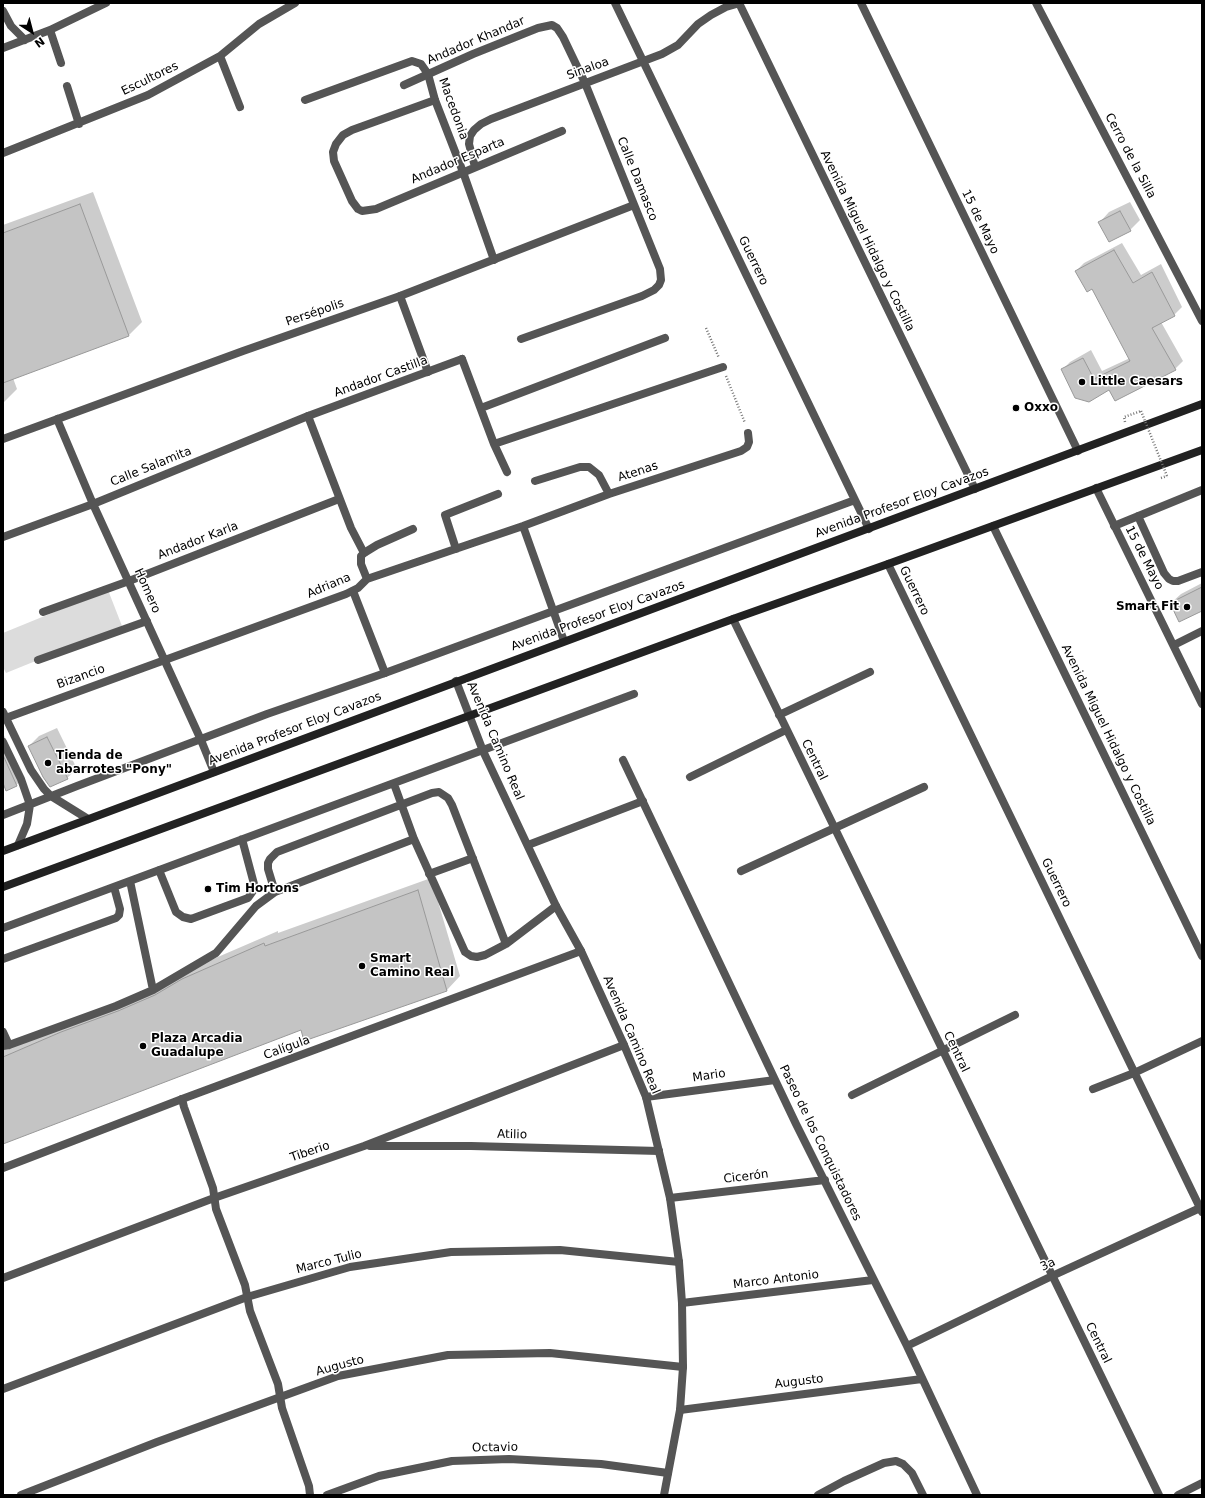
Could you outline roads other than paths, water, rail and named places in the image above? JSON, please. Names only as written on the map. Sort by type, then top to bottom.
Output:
[{"type":"main road","name":"Avenida Profesor Eloy Cavazos","points":[[3,851],[1202,404]]},
{"type":"main road","points":[[3,887],[732,619],[1202,450]]},
{"type":"street","points":[[3,48],[50,30],[106,3]]},
{"type":"street","name":"Escultores","points":[[3,153],[79,124],[148,95],[220,56],[259,24],[295,3]]},
{"type":"street","name":"Guerrero","points":[[615,3],[869,529]]},
{"type":"street","name":"Sinaloa","points":[[475,167],[469,144],[470,136],[481,124],[662,54],[678,45],[698,24],[711,15],[740,3]]},
{"type":"street","name":"Avenida Miguel Hidalgo y Costilla","points":[[740,3],[975,489]]},
{"type":"street","name":"15 de Mayo","points":[[861,3],[1078,451]]},
{"type":"street","name":"Cerro de la Silla","points":[[1036,3],[1202,321]]},
{"type":"street","points":[[3,11],[12,26],[25,40]]},
{"type":"street","name":"Andador Khandar","points":[[404,85],[538,28],[552,25],[557,28]]},
{"type":"street","name":"Calle Damasco","points":[[520,340],[642,296],[649,293],[659,285],[661,280],[660,269],[585,83],[557,28]]},
{"type":"street","points":[[50,30],[61,63]]},
{"type":"street","points":[[220,56],[240,107]]},
{"type":"street","name":"Macedonia","points":[[305,100],[412,62],[420,64],[428,74],[435,100],[463,172],[494,260]]},
{"type":"street","points":[[67,86],[79,124]]},
{"type":"street","name":"Andador Esparta","points":[[435,100],[352,130],[343,135],[336,144],[333,152],[334,161],[339,175],[355,206],[362,211],[376,209],[562,131]]},
{"type":"street","name":"Persépolis","points":[[3,439],[243,351],[400,296],[634,205]]},
{"type":"street","points":[[400,296],[428,372]]},
{"type":"street","points":[[507,472],[494,444],[481,408],[664,338]]},
{"type":"street","name":"Andador Castilla","points":[[308,416],[462,359],[481,408]]},
{"type":"street","points":[[494,444],[723,367]]},
{"type":"street","points":[[308,416],[339,499],[351,528],[364,553]]},
{"type":"street","name":"Calle Salamita","points":[[3,537],[93,504],[308,416]]},
{"type":"street","name":"Homero","points":[[57,420],[93,504],[165,660],[214,772]]},
{"type":"street","name":"Atenas","points":[[522,526],[609,494],[741,451],[747,447],[749,442],[748,433]]},
{"type":"street","points":[[535,481],[580,467],[589,467],[599,475],[609,494]]},
{"type":"street","name":"15 de Mayo","points":[[1096,488],[1202,704]]},
{"type":"street","points":[[1114,526],[1202,490]]},
{"type":"street","points":[[456,549],[445,516],[498,494]]},
{"type":"street","name":"Andador Karla","points":[[43,612],[129,581],[339,499]]},
{"type":"street","points":[[3,815],[318,696],[385,673],[855,500]]},
{"type":"street","points":[[1138,516],[1164,574],[1169,579],[1178,581],[1202,572]]},
{"type":"street","points":[[522,526],[554,610],[564,641]]},
{"type":"street","name":"Adriana","points":[[165,660],[353,591],[367,579],[522,526]]},
{"type":"street","name":"Avenida Miguel Hidalgo y Costilla","points":[[993,526],[1202,956]]},
{"type":"street","points":[[367,579],[360,564],[361,556],[377,545],[413,529]]},
{"type":"street","name":"Guerrero","points":[[888,564],[1201,1210]]},
{"type":"street","points":[[353,591],[385,673]]},
{"type":"street","name":"Central","points":[[732,619],[1159,1495]]},
{"type":"street","points":[[38,660],[147,621]]},
{"type":"street","points":[[1174,645],[1202,631]]},
{"type":"street","name":"Bizancio","points":[[4,717],[165,660]]},
{"type":"street","points":[[779,716],[870,672]]},
{"type":"street","name":"Avenida Camino Real","points":[[456,681],[483,751],[556,906],[581,951],[646,1097],[670,1198],[679,1262],[682,1303],[683,1367],[680,1410],[664,1495]]},
{"type":"street","points":[[3,928],[634,694]]},
{"type":"street","points":[[4,717],[35,776],[44,789],[51,796],[88,819]]},
{"type":"street","points":[[690,777],[786,730]]},
{"type":"street","points":[[3,742],[21,779],[30,805],[27,824],[18,845]]},
{"type":"street","name":"Paseo de los Conquistadores","points":[[623,760],[776,1080],[873,1280],[907,1346],[977,1495]]},
{"type":"street","points":[[394,784],[414,839],[465,952],[470,956],[477,957],[485,955],[506,944],[556,906]]},
{"type":"street","points":[[741,871],[924,787]]},
{"type":"street","points":[[275,892],[268,869],[268,863],[277,852],[432,793],[439,792],[444,795],[452,805],[506,944]]},
{"type":"street","points":[[528,844],[643,801]]},
{"type":"street","points":[[159,870],[176,912],[183,917],[191,919],[248,898],[253,891],[254,884],[242,839]]},
{"type":"street","points":[[3,1032],[6,1045],[116,1006],[153,990],[216,953],[256,906],[275,892],[414,839]]},
{"type":"street","points":[[430,874],[472,858]]},
{"type":"street","points":[[130,881],[153,990]]},
{"type":"street","points":[[3,959],[116,918],[119,915],[120,909],[114,887]]},
{"type":"street","name":"Calígula","points":[[3,1168],[182,1099],[581,951]]},
{"type":"street","points":[[852,1095],[1015,1015]]},
{"type":"street","points":[[1093,1089],[1134,1073],[1202,1041]]},
{"type":"street","name":"Tiberio","points":[[3,1278],[214,1198],[364,1146],[624,1045]]},
{"type":"street","name":"Mario","points":[[646,1097],[776,1080]]},
{"type":"street","points":[[182,1099],[213,1188],[216,1209],[245,1285],[250,1311],[278,1384],[282,1408],[309,1486],[310,1495]]},
{"type":"street","name":"Atilio","points":[[364,1146],[471,1146],[659,1151]]},
{"type":"street","name":"Cicerón","points":[[670,1198],[825,1180]]},
{"type":"street","name":"3a","points":[[907,1346],[1052,1276],[1201,1210]]},
{"type":"street","name":"Marco Tulio","points":[[3,1389],[247,1297],[350,1267],[451,1252],[560,1250],[679,1262]]},
{"type":"street","name":"Marco Antonio","points":[[682,1303],[873,1280]]},
{"type":"street","name":"Augusto","points":[[21,1495],[156,1442],[338,1376],[448,1355],[550,1353],[683,1367]]},
{"type":"street","name":"Augusto","points":[[680,1410],[922,1379]]},
{"type":"street","name":"Octavio","points":[[327,1495],[379,1476],[452,1461],[509,1458],[601,1464],[668,1473]]},
{"type":"street","points":[[818,1495],[844,1481],[884,1463],[896,1461],[903,1464],[912,1473],[923,1495]]},
{"type":"street","points":[[1178,1495],[1202,1483]]},
{"type":"place","name":"Little Caesars","points":[[1082,382]]},
{"type":"place","name":"Oxxo","points":[[1016,408]]},
{"type":"place","name":"Smart Fit","points":[[1187,607]]},
{"type":"place","name":"Tienda de abarrotes \"Pony\"","points":[[48,763]]},
{"type":"place","name":"Tim Hortons","points":[[208,889]]},
{"type":"place","name":"Smart Camino Real","points":[[362,966]]},
{"type":"place","name":"Plaza Arcadia Guadalupe","points":[[143,1046]]}]
